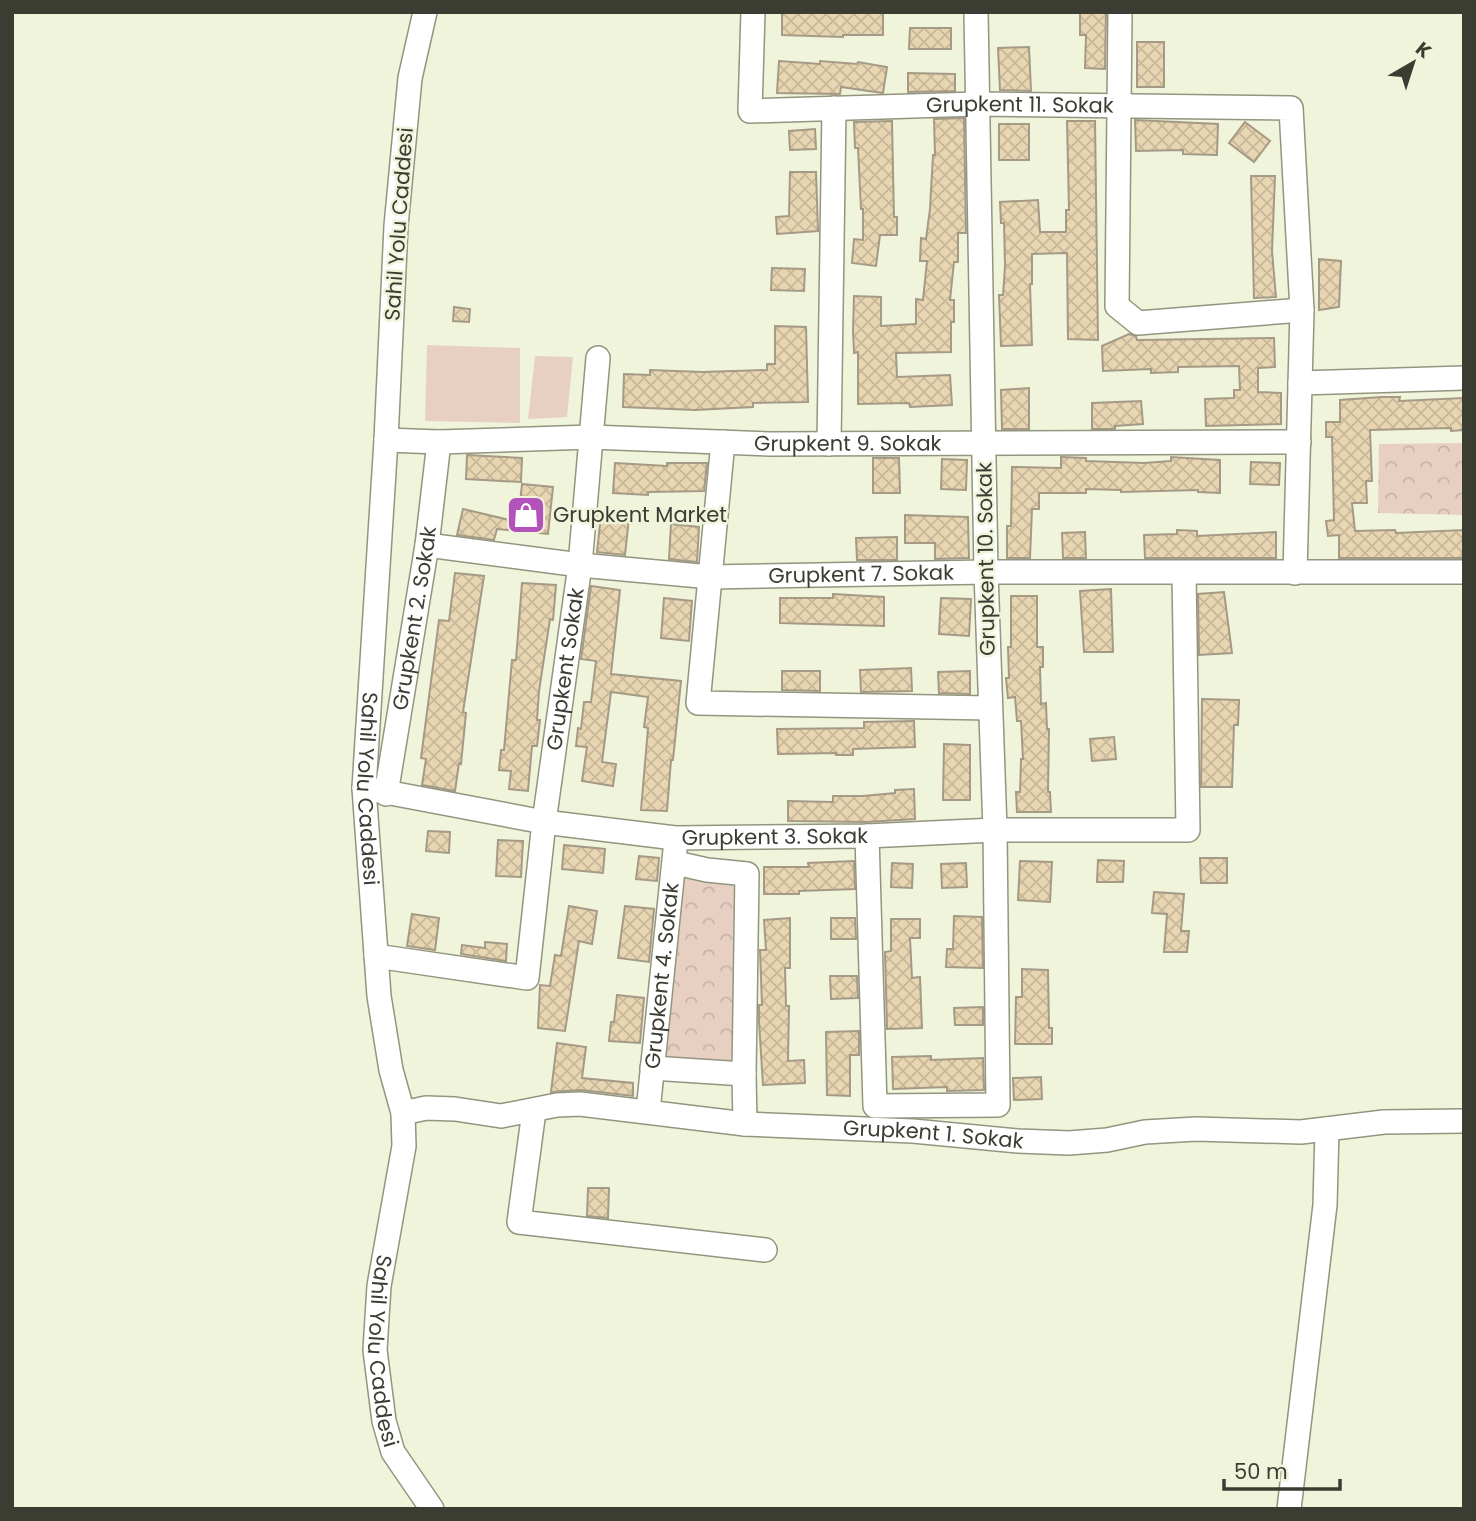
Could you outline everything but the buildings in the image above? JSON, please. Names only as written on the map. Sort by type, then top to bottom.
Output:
[{"type":"street","name":"Sahil Yolu Caddesi","points":[[425,12],[411,78],[396,226],[386,440],[375,791],[376,956],[379,996],[391,1070],[403,1113],[404,1146],[379,1286],[375,1350],[384,1421],[393,1452],[432,1509]]},
{"type":"street","name":"Grupkent 11. Sokak","points":[[753,12],[750,111],[977,104],[1291,108],[1301,310]]},
{"type":"street","name":"Grupkent 10. Sokak","points":[[867,836],[875,1106],[998,1105],[995,830],[986,572],[976,12]]},
{"type":"street","points":[[1120,12],[1116,306],[1138,323],[1301,310],[1296,573]]},
{"type":"street","points":[[829,444],[834,108]]},
{"type":"street","name":"Grupkent Sokak","points":[[376,956],[527,978],[544,822],[580,565],[598,358]]},
{"type":"street","points":[[1300,383],[1464,378]]},
{"type":"street","name":"Grupkent 9. Sokak","points":[[386,440],[439,442],[591,437],[829,444],[1298,442]]},
{"type":"street","name":"Grupkent 2. Sokak","points":[[375,791],[427,545],[439,442]]},
{"type":"street","points":[[723,442],[698,703],[990,708]]},
{"type":"street","name":"Grupkent 7. Sokak","points":[[427,545],[580,565],[711,577],[986,572],[1464,572]]},
{"type":"street","name":"Grupkent 3. Sokak","points":[[375,791],[544,822],[675,838],[867,836],[995,830],[1188,830],[1184,573]]},
{"type":"street","name":"Grupkent 4. Sokak","points":[[648,1111],[676,863],[675,838]]},
{"type":"street","points":[[676,863],[707,870],[747,874],[745,1124]]},
{"type":"street","points":[[652,1068],[744,1074]]},
{"type":"street","name":"Grupkent 1. Sokak","points":[[403,1113],[426,1108],[502,1116],[557,1105],[580,1104],[745,1124],[913,1131],[1069,1143],[1107,1140],[1145,1132],[1196,1129],[1301,1132],[1384,1122],[1464,1121]]},
{"type":"street","points":[[534,1111],[520,1222],[765,1250]]},
{"type":"street","points":[[1289,1509],[1324,1217],[1327,1129]]},
{"type":"green space","points":[[427,345],[520,348],[520,423],[425,421]]},
{"type":"green space","points":[[535,356],[573,357],[567,417],[528,419]]},
{"type":"green space","points":[[1462,443],[1464,515],[1378,513],[1379,444]]},
{"type":"green space","points":[[682,875],[742,885],[738,1066],[664,1061]]},
{"type":"place","name":"Grupkent Market","points":[[526,515]]}]
